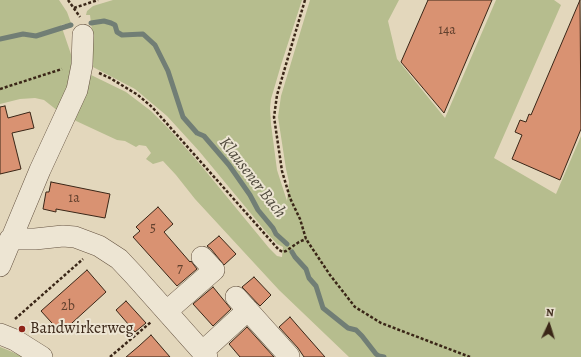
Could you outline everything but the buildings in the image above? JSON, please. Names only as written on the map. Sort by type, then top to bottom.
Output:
[{"type":"street","points":[[0,266],[40,170],[77,90],[82,65],[81,26]]},
{"type":"street","points":[[10,239],[63,236],[75,237],[94,244],[119,259],[205,354],[242,304],[284,355]]},
{"type":"street","points":[[167,312],[214,270],[202,257]]},
{"type":"street","points":[[7,327],[15,340],[42,357]]},
{"type":"path","points":[[68,0],[74,8],[81,26]]},
{"type":"path","points":[[74,8],[98,0]]},
{"type":"path","points":[[305,0],[276,95],[274,117],[282,171],[290,198],[300,220],[306,239],[330,275],[355,307],[381,323],[470,357]]},
{"type":"path","points":[[0,89],[69,67],[82,65],[110,78],[138,95],[153,108],[279,250],[283,252],[286,251],[306,239]]},
{"type":"path","points":[[7,327],[69,271]]},
{"type":"path","points":[[110,357],[146,326]]},
{"type":"green space","points":[[0,0],[59,0],[67,12],[71,23],[61,25],[75,66],[58,111],[44,100],[35,98],[20,99],[0,104]]},
{"type":"green space","points":[[113,0],[302,0],[281,65],[271,99],[270,108],[277,170],[287,201],[289,182],[278,117],[281,96],[310,0],[399,0],[388,21],[397,59],[445,118],[496,0],[554,0],[561,5],[494,158],[556,194],[581,136],[581,357],[349,357],[279,290],[195,199],[163,161],[153,164],[146,159],[151,153],[146,146],[139,145],[136,147],[74,120],[89,74],[126,92],[151,111],[168,128],[269,248],[277,256],[282,257],[283,247],[277,244],[267,233],[199,151],[167,116],[135,89],[91,66],[92,31],[90,15],[86,15],[87,11],[93,6]]},
{"type":"green space","points":[[0,347],[10,351],[23,357],[0,357]]},
{"type":"waterway","name":"Klausener Bach","points":[[91,23],[104,21],[111,23],[115,25],[117,32],[122,35],[143,34],[155,45],[168,71],[183,117],[197,133],[204,136],[229,165],[250,195],[258,210],[276,234],[287,244]]},
{"type":"waterway","name":"Klausener Bach","points":[[0,39],[23,34],[36,36],[71,25]]},
{"type":"waterway","name":"Klausener Bach","points":[[292,252],[306,269],[309,278],[316,286],[323,308],[348,328],[356,330],[376,354],[384,357]]},
{"type":"place","name":"Bandwirkerweg","points":[[22,329]]}]
